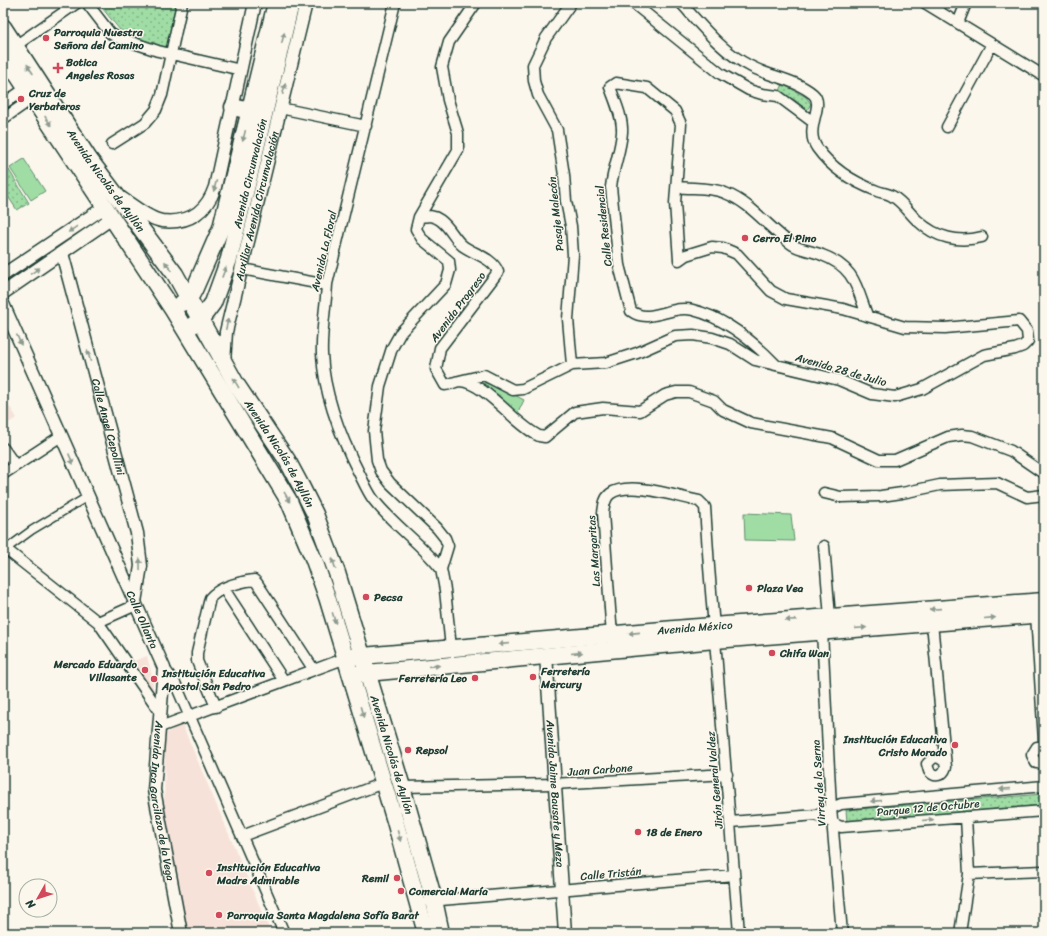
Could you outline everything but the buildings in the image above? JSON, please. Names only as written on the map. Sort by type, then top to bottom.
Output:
[{"type":"main road","name":"Avenida Circunvalación","points":[[173,310],[189,299],[215,247],[221,228],[276,3]]},
{"type":"main road","name":"Avenida Circunvalación","points":[[184,331],[201,320],[213,303],[229,259],[291,3]]},
{"type":"main road","name":"Avenida Nicolás de Ayllón","points":[[3,27],[9,49],[29,93],[111,206],[184,331],[256,445],[289,501],[314,560],[346,658],[426,933]]},
{"type":"main road","name":"Avenida Nicolás de Ayllón","points":[[9,49],[89,159],[111,206],[175,274],[247,403],[287,460],[315,514],[329,551],[402,787],[434,900],[441,933]]},
{"type":"main road","points":[[233,107],[250,111]]},
{"type":"main road","name":"Avenida México","points":[[351,674],[546,655],[830,617],[1044,601]]},
{"type":"main road","name":"Avenida México","points":[[346,658],[362,655],[612,636],[822,631],[1040,614]]},
{"type":"street","points":[[9,49],[77,3]]},
{"type":"street","points":[[87,3],[110,33],[116,37],[170,54],[241,70]]},
{"type":"street","points":[[112,144],[145,123],[156,110],[162,95],[182,3]]},
{"type":"street","points":[[3,275],[111,206],[150,216],[161,221],[182,219],[199,212],[207,206],[213,192],[255,3]]},
{"type":"street","name":"Auxiliar Avenida Circunvalación","points":[[224,363],[226,332],[306,3]]},
{"type":"street","name":"Avenida La Floral","points":[[395,3],[327,285],[322,328],[322,355],[325,378],[333,410],[348,450],[372,498],[396,524],[429,553],[441,569]]},
{"type":"street","points":[[451,648],[445,590],[441,569],[448,546],[445,538],[437,528],[390,483],[381,471],[376,460],[374,431],[380,386],[392,348],[401,332],[446,284],[450,270],[449,261],[422,239],[416,229],[419,217],[458,150],[458,133],[448,100],[442,67],[449,42],[476,3]]},
{"type":"street","name":"Pasaje Malecón","points":[[571,3],[546,38],[533,66],[534,81],[538,95],[557,130],[564,175],[566,201],[571,226],[572,255],[568,319],[572,365]]},
{"type":"street","points":[[633,3],[721,74],[748,90],[778,96],[813,122]]},
{"type":"street","points":[[681,3],[725,49],[738,59],[750,66],[794,83],[817,98],[819,103],[811,134],[815,145],[837,170],[861,184],[892,196],[902,203],[918,221],[941,236],[956,240],[969,240],[982,236]]},
{"type":"street","points":[[925,3],[1044,76]]},
{"type":"street","points":[[958,23],[966,3]]},
{"type":"street","points":[[946,127],[992,44]]},
{"type":"street","name":"Calle Residencial","points":[[677,187],[681,124],[675,111],[647,88],[616,83],[610,88],[622,130],[611,187],[619,265],[631,311],[635,314],[650,316],[677,309],[692,309],[734,329],[762,351],[776,365]]},
{"type":"street","points":[[3,104],[29,93]]},
{"type":"street","points":[[3,119],[29,93]]},
{"type":"street","points":[[280,108],[366,126]]},
{"type":"street","points":[[677,187],[713,190],[726,193],[738,200],[794,246],[833,259],[850,274],[856,282],[866,314]]},
{"type":"street","name":"Avenida 28 de Julio","points":[[459,381],[484,375],[513,390],[523,389],[572,365],[606,363],[637,353],[675,336],[693,335],[712,338],[730,344],[755,360],[839,380],[872,394],[895,397],[922,389],[984,355],[1015,349],[1023,346],[1028,341],[1027,331],[1019,321],[945,328],[905,327],[866,314],[786,300],[771,291],[737,254],[723,248],[705,249],[686,255],[679,260],[675,203],[677,187]]},
{"type":"street","points":[[3,293],[62,253],[111,206]]},
{"type":"street","name":"Avenida Progreso","points":[[419,217],[431,216],[442,221],[462,246],[490,261],[498,272],[440,348],[436,369],[438,375],[445,385],[459,381],[489,395],[510,415],[534,434],[545,437],[575,412],[603,408],[640,411],[665,395],[676,392],[689,392],[714,401],[723,410],[751,423],[832,438],[879,460],[895,460],[948,437],[972,436],[1011,451],[1040,471]]},
{"type":"street","name":"Calle Angel Cepollini","points":[[62,253],[137,533],[141,566],[136,604]]},
{"type":"street","points":[[242,269],[327,285]]},
{"type":"street","name":"Calle Ollanta","points":[[3,304],[87,497],[164,668],[176,685],[190,716],[284,933]]},
{"type":"street","points":[[3,474],[61,436]]},
{"type":"street","points":[[3,448],[15,465]]},
{"type":"street","points":[[824,493],[841,497],[881,496],[940,485],[997,484],[1027,497],[1044,495]]},
{"type":"street","name":"Las Margaritas","points":[[612,636],[602,513],[604,502],[609,494],[634,488],[699,501],[705,507],[715,633]]},
{"type":"street","points":[[87,497],[4,548],[98,622],[161,713]]},
{"type":"street","points":[[824,546],[830,617]]},
{"type":"street","points":[[216,706],[200,668],[197,653],[210,598],[216,592],[224,589],[254,580],[314,670]]},
{"type":"street","points":[[224,589],[284,681]]},
{"type":"street","points":[[98,622],[136,604]]},
{"type":"street","points":[[1040,614],[1044,741]]},
{"type":"street","points":[[932,623],[944,761]]},
{"type":"street","name":"Virrey de la Serna","points":[[822,631],[831,808],[842,933]]},
{"type":"street","name":"Jirón General Valdez","points":[[715,633],[739,933]]},
{"type":"street","name":"Avenida Jaime Bausate y Meza","points":[[546,655],[553,784],[565,933]]},
{"type":"street","points":[[160,727],[346,658]]},
{"type":"street","name":"Avenida Inca Garcilazo de la Vega","points":[[164,668],[154,790],[155,803],[181,933]]},
{"type":"street","points":[[1044,747],[1035,748],[1032,755],[1036,763],[1044,763]]},
{"type":"street","name":"Juan Carbone","points":[[402,787],[553,784],[727,774]]},
{"type":"street","points":[[242,836],[383,784]]},
{"type":"street","name":"Parque 12 de Octubre","points":[[731,822],[816,815],[831,808],[849,803],[1044,786]]},
{"type":"street","name":"Parque 12 de Octubre","points":[[816,815],[833,825],[841,827],[1044,811]]},
{"type":"street","points":[[960,933],[969,874],[966,817]]},
{"type":"street","points":[[969,874],[1044,871]]},
{"type":"street","name":"Calle Tristán","points":[[418,902],[734,875]]},
{"type":"shaded area","points":[[10,407],[17,418],[3,426],[3,411]]},
{"type":"shaded area","name":"Mercado Eduardo Villasante","points":[[147,656],[153,680],[153,691],[149,691],[134,661]]},
{"type":"shaded area","name":"Institución Educativa Madre Admirable","points":[[182,724],[271,933],[183,933],[164,825],[165,734]]},
{"type":"green space","points":[[98,3],[181,3],[169,45],[162,48],[120,30]]},
{"type":"green space","points":[[783,84],[806,97],[811,104],[807,110],[795,100],[779,93]]},
{"type":"green space","points":[[24,159],[45,191],[31,200],[10,168]]},
{"type":"green space","points":[[9,170],[29,203],[17,210],[3,189],[3,174]]},
{"type":"green space","points":[[104,214],[107,220],[3,287],[3,279]]},
{"type":"green space","points":[[478,383],[492,383],[524,400],[516,417]]},
{"type":"green space","points":[[744,513],[791,515],[794,541],[745,540]]},
{"type":"green space","points":[[1044,794],[1044,805],[847,822],[846,810]]},
{"type":"place","name":"Parroquia Nuestra Señora del Camino","points":[[46,38]]},
{"type":"place","name":"Botica Angeles Rosas","points":[[58,68]]},
{"type":"place","name":"Cruz de Yerbateros","points":[[21,99]]},
{"type":"place","name":"Cerro El Pino","points":[[745,238]]},
{"type":"place","name":"Plaza Vea","points":[[749,588]]},
{"type":"place","name":"Pecsa","points":[[366,597]]},
{"type":"place","name":"Chifa Wan","points":[[772,653]]},
{"type":"place","name":"Mercado Eduardo Villasante","points":[[145,670]]},
{"type":"place","name":"Ferretería Mercury","points":[[533,677]]},
{"type":"place","name":"Ferretería Leo","points":[[475,678]]},
{"type":"place","name":"Institución Educativa Apostol San Pedro","points":[[154,679]]},
{"type":"place","name":"Institución Educativa Cristo Morado","points":[[955,745]]},
{"type":"place","name":"Repsol","points":[[408,750]]},
{"type":"place","name":"18 de Enero","points":[[638,832]]},
{"type":"place","name":"Institución Educativa Madre Admirable","points":[[209,873]]},
{"type":"place","name":"Remil","points":[[397,878]]},
{"type":"place","name":"Comercial María","points":[[401,891]]},
{"type":"place","name":"Parroquia Santa Magdalena Sofía Barat","points":[[219,915]]}]
